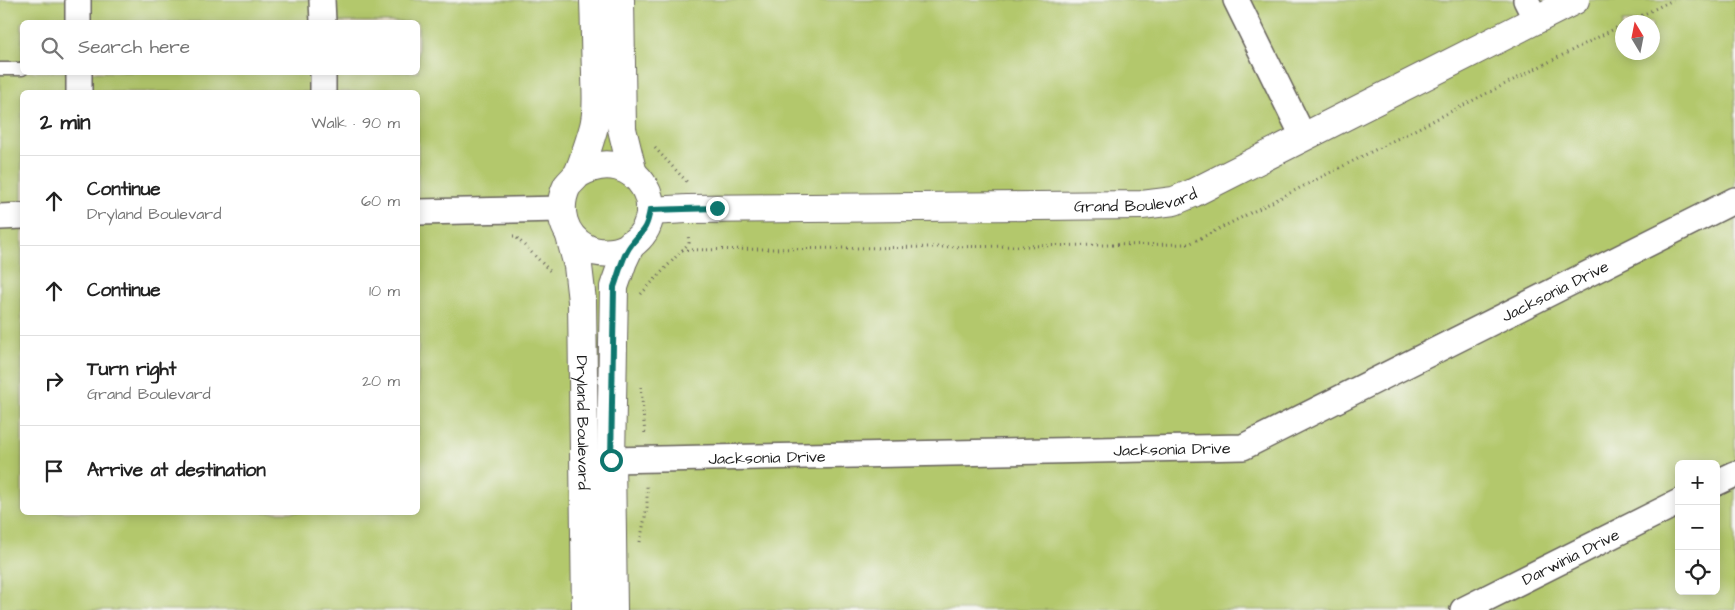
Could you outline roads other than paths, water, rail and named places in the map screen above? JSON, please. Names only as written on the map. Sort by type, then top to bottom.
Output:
[{"type":"street","points":[[78,0],[78,20]]},
{"type":"street","points":[[322,0],[323,20]]},
{"type":"street","points":[[578,174],[595,121],[597,101],[594,0]]},
{"type":"street","points":[[620,0],[622,129],[633,174]]},
{"type":"street","points":[[1236,0],[1303,136]]},
{"type":"street","name":"Grand Boulevard","points":[[650,210],[1142,205],[1174,202],[1303,136],[1531,10],[1575,0]]},
{"type":"street","points":[[79,75],[79,90]]},
{"type":"street","points":[[323,75],[324,90]]},
{"type":"street","points":[[599,165],[611,165],[633,174],[646,190],[650,210],[648,222],[643,233],[625,249],[613,252],[589,250],[570,236],[564,223],[561,209],[563,196],[569,184],[578,174],[588,168],[599,165]]},
{"type":"street","name":"Jacksonia Drive","points":[[611,460],[1243,447],[1735,200]]},
{"type":"street","points":[[420,212],[561,209]]},
{"type":"street","points":[[0,217],[20,216]]},
{"type":"street","name":"Dryland Boulevard","points":[[570,236],[578,266],[582,301],[586,610]]},
{"type":"street","name":"Dryland Boulevard","points":[[613,610],[611,460],[614,287],[631,244]]},
{"type":"street","points":[[1720,481],[1735,474]]},
{"type":"street","name":"Darwinia Drive","points":[[1462,610],[1675,504]]},
{"type":"lane","points":[[0,69],[20,69]]}]
